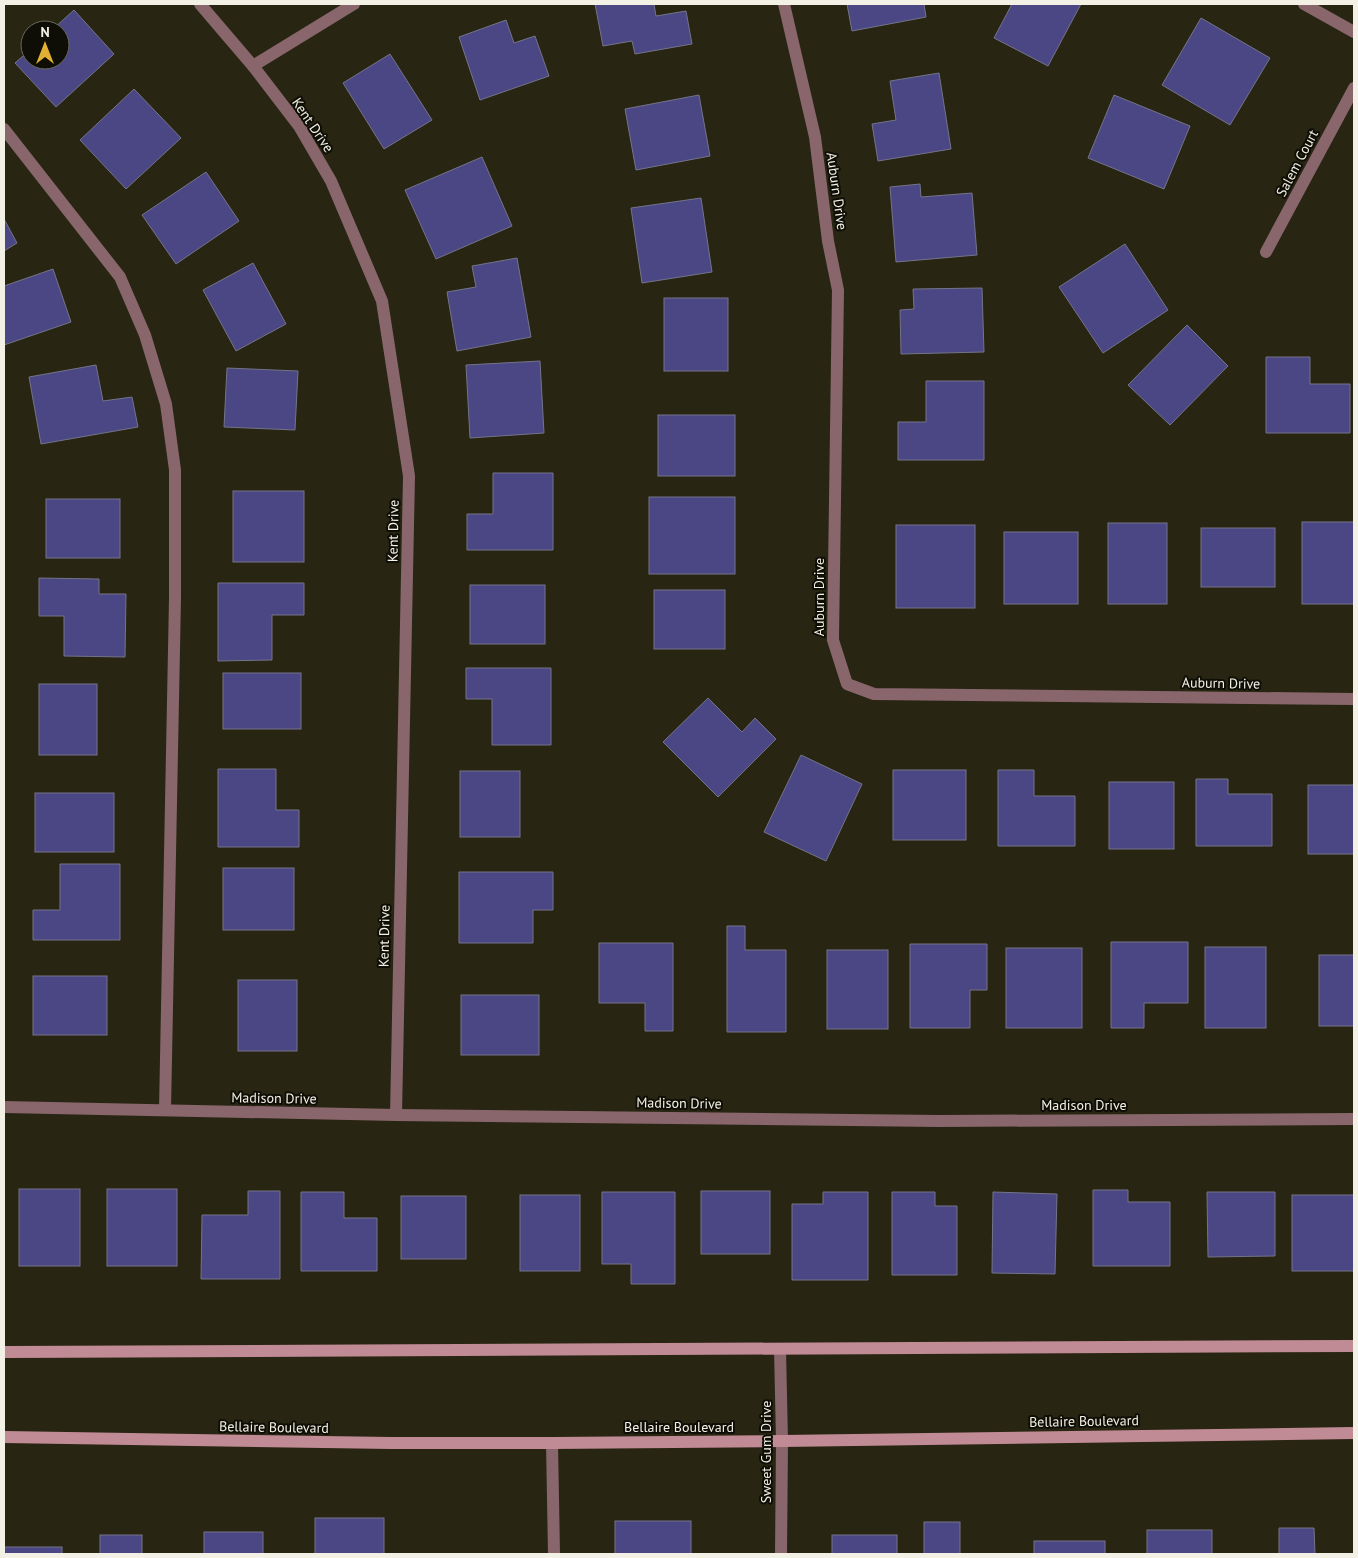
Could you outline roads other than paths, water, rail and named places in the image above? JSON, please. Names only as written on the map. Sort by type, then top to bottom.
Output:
[{"type":"main road","points":[[4,1352],[1354,1346]]},
{"type":"main road","name":"Bellaire Boulevard","points":[[4,1437],[391,1443],[552,1443],[1354,1432]]},
{"type":"street","name":"Kent Drive","points":[[200,4],[253,66],[299,126],[331,181],[382,301],[409,476],[396,1115]]},
{"type":"street","points":[[253,66],[354,4]]},
{"type":"street","name":"Auburn Drive","points":[[784,4],[814,137],[828,241],[838,290],[833,640],[847,684],[874,694],[1354,699]]},
{"type":"street","points":[[1304,4],[1354,32]]},
{"type":"street","name":"Salem Court","points":[[1266,252],[1354,88]]},
{"type":"street","points":[[4,129],[120,277],[145,335],[166,404],[175,470],[175,598],[165,1110]]},
{"type":"street","name":"Madison Drive","points":[[4,1107],[396,1115],[939,1121],[1354,1119]]},
{"type":"street","name":"Sweet Gum Drive","points":[[780,1349],[782,1441],[781,1554]]},
{"type":"street","points":[[552,1443],[554,1554]]}]
